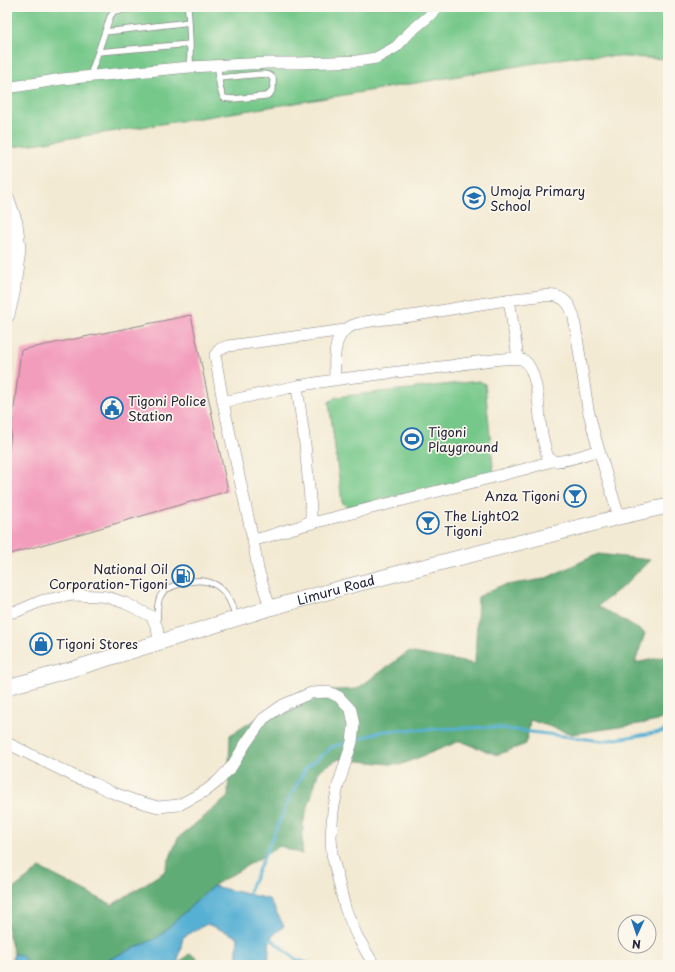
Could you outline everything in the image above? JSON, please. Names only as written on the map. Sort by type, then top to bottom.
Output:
[{"type":"main road","points":[[7,199],[14,223],[18,248],[12,294],[7,315]]},
{"type":"main road","name":"Limuru Road","points":[[7,687],[74,669],[270,608],[349,586],[619,517],[668,506]]},
{"type":"street","points":[[7,88],[62,79],[190,67],[268,63],[338,62],[376,58],[396,47],[437,7]]},
{"type":"street","points":[[335,380],[337,343],[345,330],[352,326],[362,323],[509,299],[550,296],[561,298],[570,305],[574,318],[588,409],[619,517]]},
{"type":"street","points":[[509,299],[518,358]]},
{"type":"street","points":[[270,608],[258,569],[223,402],[215,354],[220,349],[228,346],[345,330]]},
{"type":"street","points":[[223,402],[297,386],[335,380],[518,358],[524,360],[530,366],[537,395],[545,449],[547,455],[552,460]]},
{"type":"street","points":[[297,386],[305,444],[311,510],[311,520],[305,525]]},
{"type":"street","points":[[253,540],[305,525],[525,469],[552,460],[561,461],[599,450]]},
{"type":"street","points":[[7,613],[18,611],[41,601],[72,595],[99,596],[115,599],[151,616],[157,627],[159,642]]},
{"type":"street","points":[[7,743],[76,777],[133,800],[158,807],[179,805],[207,790],[218,781],[232,766],[263,719],[283,705],[311,693],[329,692],[339,697],[350,710],[354,725],[352,742],[338,786],[333,811],[331,836],[332,854],[346,908],[357,936],[374,965]]},
{"type":"lane","points":[[90,76],[110,17],[114,11],[144,7]]},
{"type":"lane","points":[[187,7],[189,22],[190,67]]},
{"type":"lane","points":[[105,32],[189,22]]},
{"type":"lane","points":[[98,52],[190,44]]},
{"type":"lane","points":[[218,66],[219,78],[221,94],[224,98],[232,99],[266,96],[270,94],[273,88],[273,78],[269,74],[219,78]]},
{"type":"lane","points":[[157,627],[157,606],[161,594],[165,590],[181,584],[193,582],[203,581],[213,583],[220,587],[230,600],[237,619]]},
{"type":"green space","points":[[7,7],[668,7],[668,59],[584,55],[308,101],[7,148]]},
{"type":"green space","name":"Tigoni Playground","points":[[479,381],[485,384],[494,477],[414,492],[347,507],[342,502],[329,402],[336,397]]},
{"type":"green space","points":[[598,554],[650,560],[627,583],[598,606],[645,633],[635,663],[668,656],[668,717],[653,722],[572,734],[530,720],[526,744],[497,755],[460,741],[400,765],[339,759],[319,770],[303,824],[302,854],[280,846],[213,886],[157,938],[96,965],[28,965],[22,955],[14,954],[7,928],[7,894],[40,868],[112,905],[164,872],[178,838],[228,797],[230,735],[300,692],[357,689],[408,652],[475,664],[478,597],[500,586],[544,579]]},
{"type":"green space","points":[[190,953],[204,965],[177,965]]},
{"type":"water","points":[[213,886],[269,899],[284,926],[270,938],[268,965],[236,965],[238,937],[207,924],[183,937],[177,965],[96,965],[157,938]]},
{"type":"water","points":[[14,954],[22,955],[28,965],[9,965]]},
{"type":"building","name":"Tigoni Police Station","points":[[191,315],[228,491],[7,555],[7,466],[21,350]]},
{"type":"waterway","points":[[355,740],[383,731],[491,727],[603,741],[661,732],[668,729]]},
{"type":"waterway","points":[[248,894],[290,797],[306,768],[332,747],[348,742]]},
{"type":"waterway","points":[[270,938],[295,959],[313,965]]},
{"type":"place","name":"Umoja Primary School","points":[[474,198]]},
{"type":"place","name":"Tigoni Police Station","points":[[112,408]]},
{"type":"place","name":"Tigoni Playground","points":[[412,439]]},
{"type":"place","name":"Anza Tigoni","points":[[575,496]]},
{"type":"place","name":"The Light02 Tigoni","points":[[428,523]]},
{"type":"place","name":"National Oil Corporation-Tigoni","points":[[183,576]]},
{"type":"place","name":"Tigoni Stores","points":[[41,644]]}]
